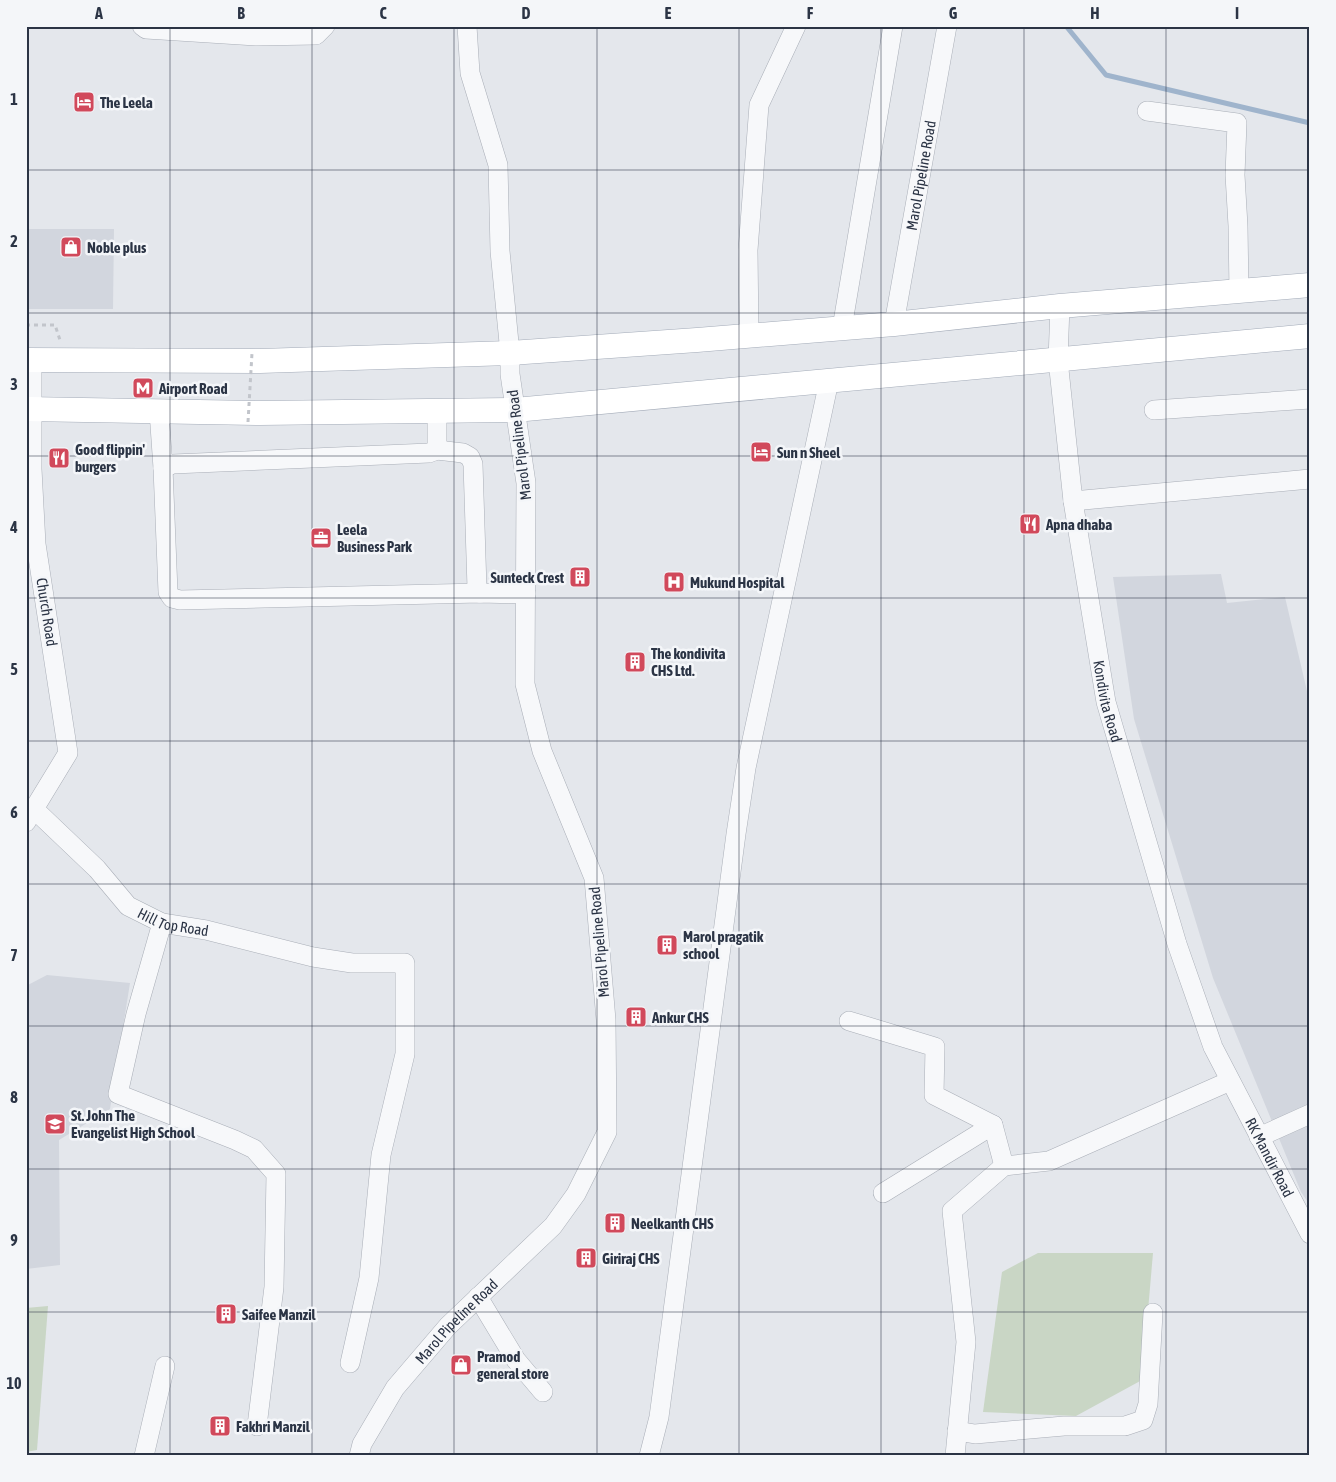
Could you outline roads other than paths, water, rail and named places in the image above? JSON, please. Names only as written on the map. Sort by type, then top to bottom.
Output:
[{"type":"main road","points":[[29,360],[260,361],[510,353],[894,324],[1060,306],[1310,285]]},
{"type":"main road","points":[[29,409],[260,413],[514,410],[1310,336]]},
{"type":"street","points":[[146,27],[316,35],[324,26]]},
{"type":"street","name":"Marol Pipeline Road","points":[[359,1456],[362,1444],[395,1388],[448,1326],[553,1226],[576,1194],[607,1132],[606,1020],[594,878],[542,751],[524,684],[526,483],[510,374],[510,353],[500,251],[498,165],[470,73],[467,26]]},
{"type":"street","points":[[749,336],[748,250],[759,105],[796,26]]},
{"type":"street","points":[[842,328],[892,26]]},
{"type":"street","name":"Marol Pipeline Road","points":[[894,324],[946,26]]},
{"type":"street","points":[[1147,110],[1237,123],[1235,175],[1239,291]]},
{"type":"street","name":"Kondivita Road","points":[[1060,306],[1058,360],[1073,501],[1106,702],[1177,944],[1213,1047],[1230,1081]]},
{"type":"street","name":"Church Road","points":[[29,360],[29,409],[36,544],[68,753],[30,815]]},
{"type":"street","points":[[649,1456],[659,1417],[734,844],[746,768],[829,381]]},
{"type":"street","points":[[1154,410],[1310,399]]},
{"type":"street","points":[[159,411],[168,592],[172,598],[180,600],[480,593],[526,594]]},
{"type":"street","points":[[437,411],[437,450]]},
{"type":"street","points":[[163,468],[173,464],[419,455],[429,454],[437,450],[463,453],[470,457],[473,464],[477,588],[480,593]]},
{"type":"street","points":[[1073,501],[1310,479]]},
{"type":"street","name":"Hill Top Road","points":[[30,815],[97,869],[128,906],[162,923],[206,930],[313,957],[352,963],[405,964],[405,1054],[381,1155],[369,1278],[350,1364]]},
{"type":"street","points":[[162,923],[136,1014],[118,1094],[254,1149],[276,1174],[274,1287],[257,1426]]},
{"type":"street","points":[[849,1021],[935,1047],[934,1095],[993,1125],[1004,1166]]},
{"type":"street","points":[[955,1456],[966,1342],[952,1211],[1004,1166],[1049,1161],[1230,1081]]},
{"type":"street","name":"RK Mandir Road","points":[[1230,1081],[1310,1234]]},
{"type":"street","points":[[1259,1137],[1310,1114]]},
{"type":"street","points":[[883,1192],[993,1125]]},
{"type":"street","points":[[478,1297],[516,1360],[543,1392]]},
{"type":"street","points":[[957,1431],[975,1434],[1064,1426],[1125,1426],[1143,1420],[1148,1404],[1152,1313]]},
{"type":"street","points":[[144,1456],[165,1366]]},
{"type":"waterway","points":[[1066,26],[1106,75],[1310,123]]},
{"type":"place","name":"The Leela","points":[[84,102]]},
{"type":"place","name":"Noble plus","points":[[71,247]]},
{"type":"place","name":"Airport Road","points":[[143,388]]},
{"type":"place","name":"Sun n Sheel","points":[[761,452]]},
{"type":"place","name":"Good flippin' burgers","points":[[59,458]]},
{"type":"place","name":"Apna dhaba","points":[[1030,524]]},
{"type":"place","name":"Leela Business Park","points":[[321,538]]},
{"type":"place","name":"Sunteck Crest","points":[[580,577]]},
{"type":"place","name":"Mukund Hospital","points":[[674,582]]},
{"type":"place","name":"The kondivita CHS Ltd.","points":[[635,662]]},
{"type":"place","name":"Marol pragatik school","points":[[667,945]]},
{"type":"place","name":"Ankur CHS","points":[[636,1017]]},
{"type":"place","name":"St. John The Evangelist High School","points":[[55,1124]]},
{"type":"place","name":"Neelkanth CHS","points":[[615,1223]]},
{"type":"place","name":"Giriraj CHS","points":[[586,1258]]},
{"type":"place","name":"Saifee Manzil","points":[[226,1314]]},
{"type":"place","name":"Pramod general store","points":[[461,1365]]},
{"type":"place","name":"Fakhri Manzil","points":[[220,1426]]}]
